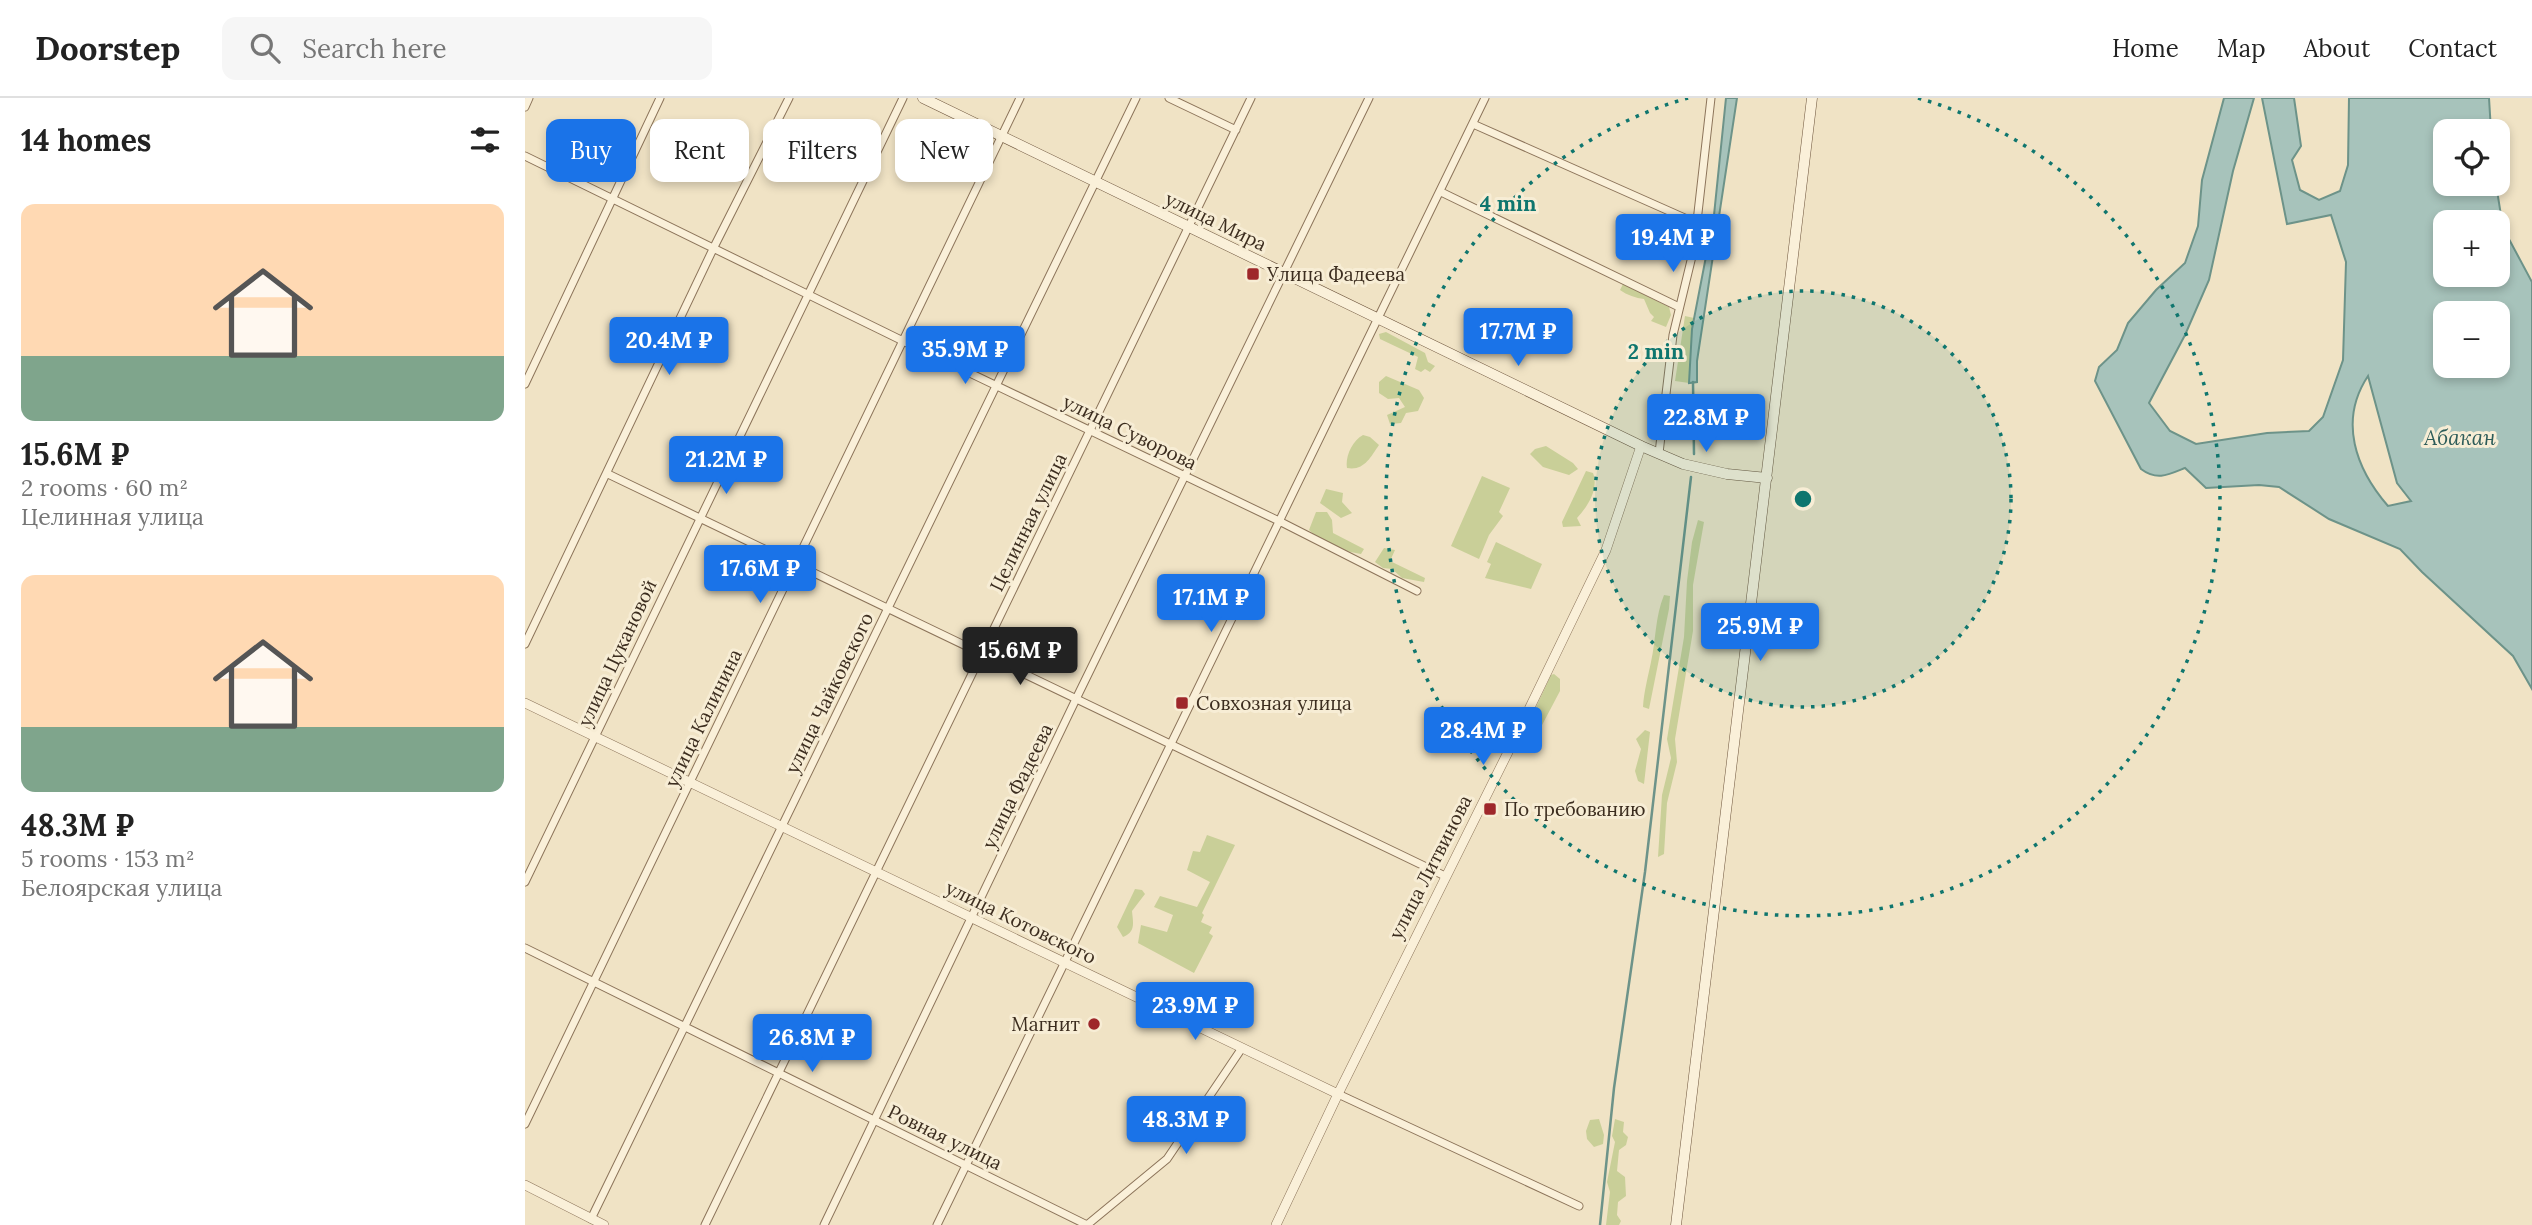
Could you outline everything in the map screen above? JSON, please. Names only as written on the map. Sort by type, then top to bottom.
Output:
[{"type":"main road","name":"улица Мира","points":[[923,98],[1380,317],[1641,446],[1683,464],[1727,474],[1767,478]]},
{"type":"main road","points":[[1676,1225],[1812,98]]},
{"type":"street","points":[[525,107],[529,98]]},
{"type":"street","points":[[525,384],[660,98]]},
{"type":"street","points":[[525,644],[714,247],[789,98]]},
{"type":"street","name":"улица Цукановой","points":[[525,882],[903,98]]},
{"type":"street","name":"улица Калинина","points":[[525,1124],[1020,98]]},
{"type":"street","name":"улица Чайковского","points":[[591,1219],[1136,98]]},
{"type":"street","points":[[1169,98],[1236,130]]},
{"type":"street","name":"Целинная улица","points":[[705,1225],[1251,98]]},
{"type":"street","name":"улица Фадеева","points":[[824,1225],[1076,699],[1369,98]]},
{"type":"street","points":[[937,1225],[1282,522],[1486,98]]},
{"type":"street","points":[[1659,453],[1673,335],[1694,248],[1711,98]]},
{"type":"street","points":[[1473,124],[1696,223]]},
{"type":"street","name":"улица Суворова","points":[[525,156],[1282,522],[1417,591]]},
{"type":"street","points":[[1441,192],[1679,307]]},
{"type":"street","name":"улица Литвинова","points":[[1276,1225],[1606,550],[1641,446]]},
{"type":"street","points":[[608,474],[1445,876]]},
{"type":"street","name":"улица Котовского","points":[[525,703],[1338,1094],[1579,1206]]},
{"type":"street","name":"Ровная улица","points":[[525,948],[1087,1225]]},
{"type":"street","points":[[1087,1225],[1167,1159],[1242,1048]]},
{"type":"street","points":[[525,1185],[604,1225]]},
{"type":"green space","points":[[1623,284],[1669,307],[1671,315],[1666,327],[1651,321],[1654,317],[1644,299],[1620,290]]},
{"type":"green space","points":[[1685,316],[1694,318],[1689,383],[1675,381]]},
{"type":"green space","points":[[1386,332],[1425,353],[1428,362],[1435,366],[1430,372],[1415,369],[1418,357],[1380,339],[1379,334]]},
{"type":"green space","points":[[1386,376],[1419,390],[1424,398],[1418,411],[1406,413],[1401,423],[1390,424],[1387,415],[1405,407],[1399,398],[1388,399],[1379,393],[1379,382]]},
{"type":"green space","points":[[1363,435],[1379,445],[1358,468],[1347,468],[1350,450]]},
{"type":"green space","points":[[1546,446],[1578,469],[1569,475],[1543,467],[1530,454],[1535,449]]},
{"type":"green space","points":[[1586,471],[1593,473],[1595,485],[1588,503],[1577,518],[1581,526],[1563,527],[1562,522]]},
{"type":"green space","points":[[1482,476],[1510,488],[1499,512],[1503,516],[1489,535],[1479,559],[1451,546]]},
{"type":"green space","points":[[1326,489],[1343,493],[1342,502],[1352,513],[1341,518],[1320,503]]},
{"type":"green space","points":[[1316,512],[1327,512],[1332,520],[1333,533],[1364,549],[1361,554],[1333,546],[1309,530]]},
{"type":"green space","points":[[1698,520],[1704,522],[1693,585],[1693,631],[1675,739],[1677,762],[1667,803],[1664,854],[1658,857],[1662,795],[1671,758],[1667,739],[1684,637],[1692,542]]},
{"type":"green space","points":[[1496,542],[1542,564],[1531,589],[1485,578],[1491,564],[1487,562]]},
{"type":"green space","points":[[1384,548],[1395,550],[1390,561],[1425,578],[1424,582],[1402,578],[1392,569],[1383,568],[1375,562]]},
{"type":"green space","points":[[1664,595],[1670,596],[1669,609],[1649,709],[1643,707],[1644,695]]},
{"type":"green space","points":[[1554,674],[1560,679],[1560,691],[1541,727],[1534,728],[1529,724],[1530,720],[1551,675]]},
{"type":"green space","points":[[1645,730],[1650,732],[1644,784],[1638,781],[1635,771],[1641,749],[1636,739]]},
{"type":"green space","points":[[1207,835],[1235,845],[1202,913],[1204,915],[1201,922],[1212,927],[1209,933],[1213,936],[1194,973],[1138,943],[1141,925],[1167,932],[1173,915],[1154,907],[1160,896],[1197,907],[1210,882],[1187,870],[1193,851],[1200,852]]},
{"type":"green space","points":[[1135,889],[1142,890],[1145,894],[1132,911],[1132,930],[1123,937],[1117,927]]},
{"type":"green space","points":[[1599,1119],[1604,1135],[1603,1144],[1594,1147],[1587,1139],[1586,1131],[1590,1120]]},
{"type":"green space","points":[[1615,1119],[1624,1122],[1623,1132],[1628,1137],[1626,1145],[1619,1150],[1617,1171],[1625,1177],[1626,1196],[1618,1202],[1617,1215],[1621,1221],[1619,1225],[1606,1225],[1610,1192],[1607,1182],[1615,1142],[1612,1136]]},
{"type":"water","points":[[1726,98],[1737,98],[1697,361],[1697,382],[1689,383],[1692,329],[1714,215]]},
{"type":"water","name":"Абакан","points":[[2224,98],[2254,98],[2233,171],[2209,280],[2185,335],[2149,403],[2170,431],[2196,444],[2267,433],[2309,431],[2323,417],[2343,360],[2346,262],[2331,215],[2287,224],[2262,98],[2294,98],[2301,146],[2292,160],[2300,190],[2319,200],[2340,191],[2348,165],[2349,98],[2489,98],[2490,119],[2433,119],[2433,196],[2498,196],[2500,210],[2433,210],[2433,287],[2510,287],[2510,241],[2532,282],[2532,689],[2513,656],[2400,549],[2329,519],[2279,487],[2259,485],[2206,488],[2185,468],[2157,476],[2141,469],[2095,381],[2099,367],[2117,350],[2128,323],[2156,290],[2185,263],[2198,226],[2202,180]],"holes":[[[2368,376],[2397,483],[2411,501],[2388,506],[2367,476],[2360,460],[2355,444],[2354,410]]]},
{"type":"waterway","points":[[1693,382],[1694,454]]},
{"type":"waterway","points":[[1600,1225],[1614,1088],[1645,872],[1691,477]]},
{"type":"place","name":"Улица Фадеева","points":[[1253,274]]},
{"type":"place","name":"Совхозная улица","points":[[1182,703]]},
{"type":"place","name":"По требованию","points":[[1490,809]]},
{"type":"place","name":"Магнит","points":[[1094,1024]]}]
